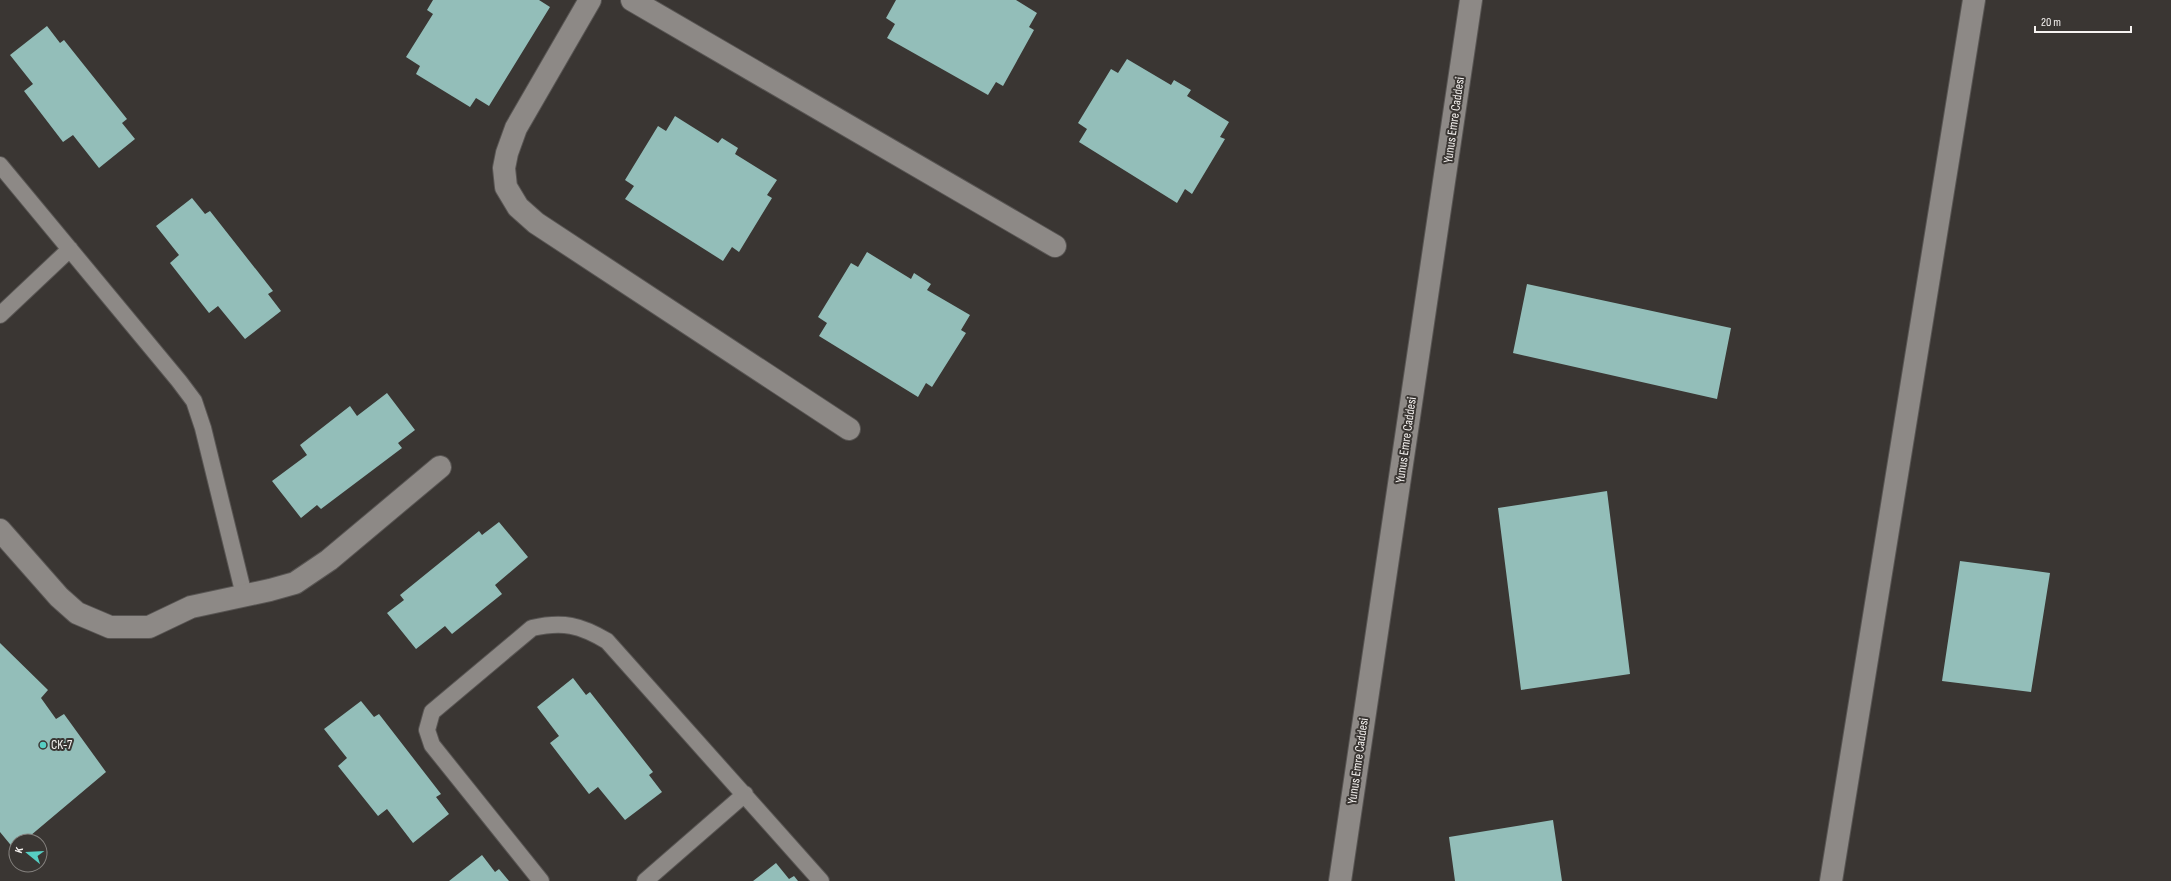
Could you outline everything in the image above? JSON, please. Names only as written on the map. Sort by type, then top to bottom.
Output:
[{"type":"street","points":[[590,0],[516,128],[507,153],[504,168],[506,187],[518,207],[536,223],[849,429]]},
{"type":"street","points":[[632,0],[1055,246]]},
{"type":"street","name":"Yunus Emre Caddesi","points":[[1340,881],[1472,0]]},
{"type":"street","points":[[1831,881],[1974,0]]},
{"type":"street","points":[[0,530],[59,597],[77,613],[110,627],[148,627],[191,607],[294,583],[329,560],[440,467]]},
{"type":"lane","points":[[0,165],[194,401],[204,428],[244,595]]},
{"type":"lane","points":[[0,315],[70,249]]},
{"type":"lane","points":[[542,881],[432,745],[427,730],[432,712],[532,628],[551,624],[568,624],[592,632],[607,640],[821,881]]},
{"type":"lane","points":[[645,881],[745,794]]},
{"type":"building","points":[[433,0],[539,0],[550,7],[489,106],[476,98],[470,107],[416,74],[420,66],[406,57],[433,14],[427,10]]},
{"type":"building","points":[[896,0],[1016,0],[1037,13],[1029,27],[1034,30],[1003,86],[996,82],[988,95],[887,38],[895,24],[886,18]]},
{"type":"building","points":[[47,26],[60,43],[64,40],[127,119],[122,123],[135,139],[99,168],[73,135],[63,142],[24,91],[33,84],[10,55]]},
{"type":"building","points":[[1127,59],[1171,85],[1174,80],[1191,90],[1187,96],[1229,122],[1220,137],[1225,139],[1192,194],[1185,189],[1177,203],[1079,142],[1087,129],[1078,123],[1111,69],[1118,73]]},
{"type":"building","points":[[675,116],[718,143],[722,138],[738,148],[735,154],[777,180],[767,195],[772,198],[739,252],[732,247],[723,261],[625,199],[634,186],[625,180],[658,126],[666,131]]},
{"type":"building","points":[[192,198],[205,214],[210,211],[273,291],[268,294],[281,311],[245,339],[218,306],[209,313],[170,263],[179,255],[156,226]]},
{"type":"building","points":[[867,252],[911,279],[914,273],[931,284],[927,290],[970,315],[961,330],[966,333],[932,387],[926,383],[918,397],[819,336],[827,323],[818,317],[851,263],[858,267]]},
{"type":"building","points":[[1527,284],[1731,328],[1717,399],[1513,353]]},
{"type":"building","points":[[387,393],[415,430],[398,443],[402,448],[321,509],[317,505],[301,518],[272,481],[307,455],[300,445],[350,406],[357,416]]},
{"type":"building","points":[[1607,491],[1630,674],[1521,690],[1498,508]]},
{"type":"building","points":[[499,522],[528,557],[495,585],[502,594],[452,634],[445,626],[416,649],[387,613],[404,600],[400,595],[479,531],[482,535]]},
{"type":"building","points":[[1960,561],[2050,573],[2031,692],[1942,681]]},
{"type":"building","name":"CK-7","points":[[0,643],[48,690],[41,698],[56,719],[64,714],[106,772],[34,833],[8,833],[8,842],[0,832]]},
{"type":"building","points":[[573,678],[586,695],[590,692],[653,772],[649,775],[662,792],[625,820],[598,787],[589,794],[550,743],[559,736],[537,707]]},
{"type":"building","points":[[361,701],[374,717],[379,714],[441,794],[436,797],[449,814],[413,843],[387,809],[378,816],[338,766],[347,758],[324,729]]},
{"type":"building","points":[[1553,820],[1562,881],[1455,881],[1449,837]]},
{"type":"building","points":[[482,855],[495,872],[499,869],[509,881],[449,881]]},
{"type":"building","points":[[776,863],[789,879],[794,876],[798,881],[753,881]]},
{"type":"place","name":"CK-7","points":[[43,745]]}]
